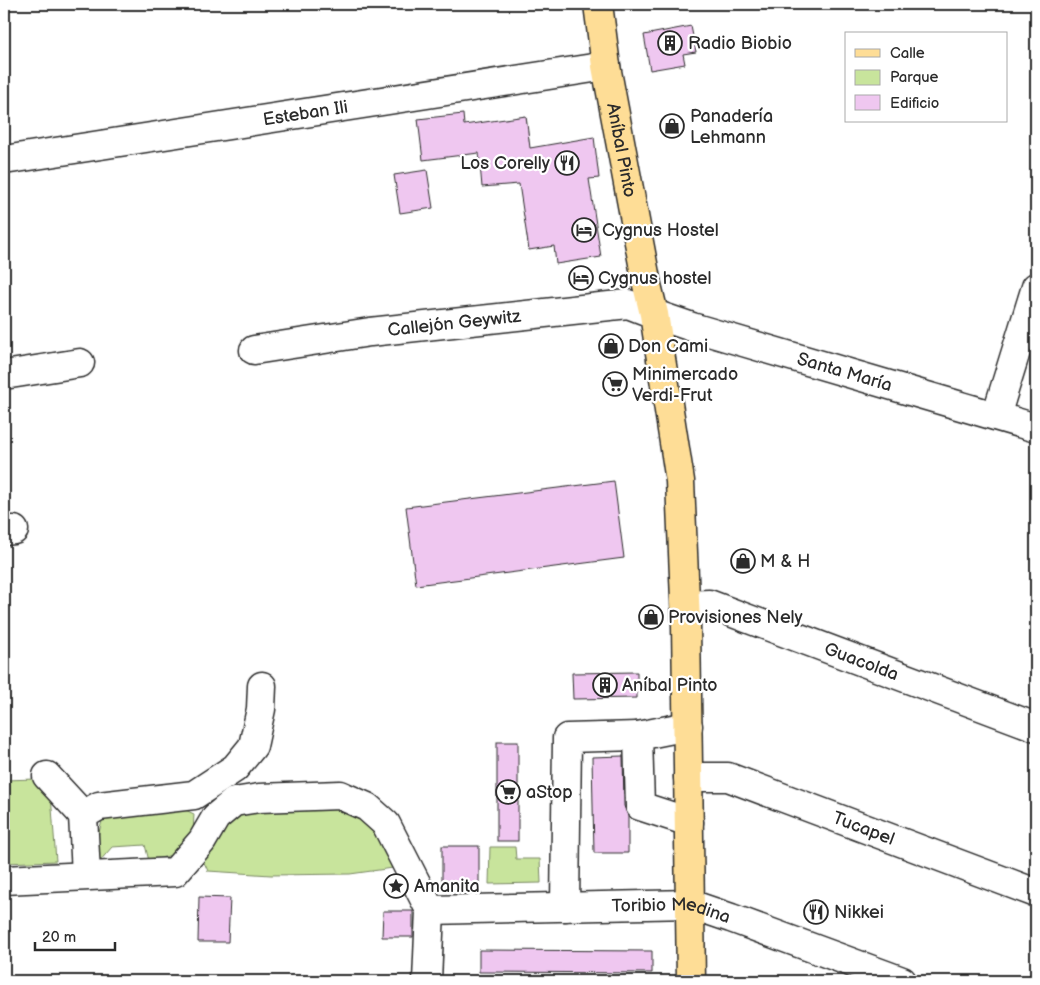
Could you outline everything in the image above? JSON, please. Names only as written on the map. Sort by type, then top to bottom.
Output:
[{"type":"main road","name":"Aníbal Pinto","points":[[598,4],[606,66],[654,314],[680,481],[686,605],[691,981]]},
{"type":"street","name":"Esteban Ili","points":[[4,160],[606,66]]},
{"type":"street","points":[[996,416],[1036,287]]},
{"type":"street","name":"Callejón Geywitz","points":[[254,350],[370,332],[628,304],[654,314]]},
{"type":"street","name":"Santa María","points":[[654,314],[1036,428]]},
{"type":"street","points":[[4,375],[80,363]]},
{"type":"street","name":"Guacolda","points":[[686,605],[709,604],[1036,727]]},
{"type":"street","points":[[83,814],[99,806],[194,795],[235,768],[253,746],[261,709],[262,686]]},
{"type":"street","points":[[565,907],[567,738],[638,736],[688,726]]},
{"type":"street","points":[[638,736],[640,806],[689,822]]},
{"type":"street","points":[[47,776],[83,814],[86,875]]},
{"type":"street","name":"Tucapel","points":[[688,776],[728,777],[1036,893]]},
{"type":"street","points":[[194,795],[216,817]]},
{"type":"street","points":[[4,880],[175,872],[202,841],[216,817],[234,802],[259,798],[340,795],[368,807],[386,824],[430,910],[427,981]]},
{"type":"street","name":"Toribio Medina","points":[[430,910],[690,904],[902,981]]},
{"type":"green space","points":[[36,779],[51,795],[56,861],[4,863],[4,780]]},
{"type":"green space","points":[[173,804],[194,814],[193,834],[179,853],[149,861],[145,845],[112,847],[99,862],[96,844],[102,821],[112,812]]},
{"type":"green space","points":[[344,807],[373,826],[393,868],[350,874],[271,875],[208,871],[202,858],[226,823],[241,811]]},
{"type":"green space","points":[[490,847],[515,847],[516,859],[540,859],[541,883],[489,884]]},
{"type":"building","name":"Radio Biobio","points":[[691,26],[696,52],[683,54],[685,64],[650,70],[644,35]]},
{"type":"building","points":[[463,114],[464,125],[526,116],[530,148],[594,137],[599,178],[589,179],[601,257],[556,264],[554,246],[529,250],[519,184],[482,187],[479,153],[423,160],[418,119]]},
{"type":"building","points":[[427,170],[433,208],[400,213],[394,175]]},
{"type":"building","points":[[614,481],[624,558],[416,585],[406,507]]},
{"type":"building","name":"Aníbal Pinto","points":[[637,672],[637,698],[573,699],[572,673]]},
{"type":"building","name":"aStop","points":[[497,742],[518,742],[518,841],[497,841]]},
{"type":"building","points":[[623,756],[624,806],[628,816],[628,853],[594,853],[592,757]]},
{"type":"building","points":[[442,846],[479,846],[479,884],[442,884]]},
{"type":"building","points":[[199,897],[230,898],[228,942],[198,942]]},
{"type":"building","points":[[383,911],[413,911],[413,937],[382,937]]},
{"type":"building","points":[[479,950],[652,951],[652,973],[479,972]]},
{"type":"place","name":"Radio Biobio","points":[[670,43]]},
{"type":"place","name":"Panadería Lehmann","points":[[672,126]]},
{"type":"place","name":"Los Corelly","points":[[567,163]]},
{"type":"place","name":"Cygnus Hostel","points":[[584,230]]},
{"type":"place","name":"Cygnus hostel","points":[[581,278]]},
{"type":"place","name":"Don Cami","points":[[611,346]]},
{"type":"place","name":"Minimercado Verdi-Frut","points":[[615,384]]},
{"type":"place","name":"M & H","points":[[743,561]]},
{"type":"place","name":"Provisiones Nely","points":[[651,617]]},
{"type":"place","name":"Aníbal Pinto","points":[[605,685]]},
{"type":"place","name":"aStop","points":[[508,792]]},
{"type":"place","name":"Amanita","points":[[396,886]]},
{"type":"place","name":"Nikkei","points":[[816,912]]}]
